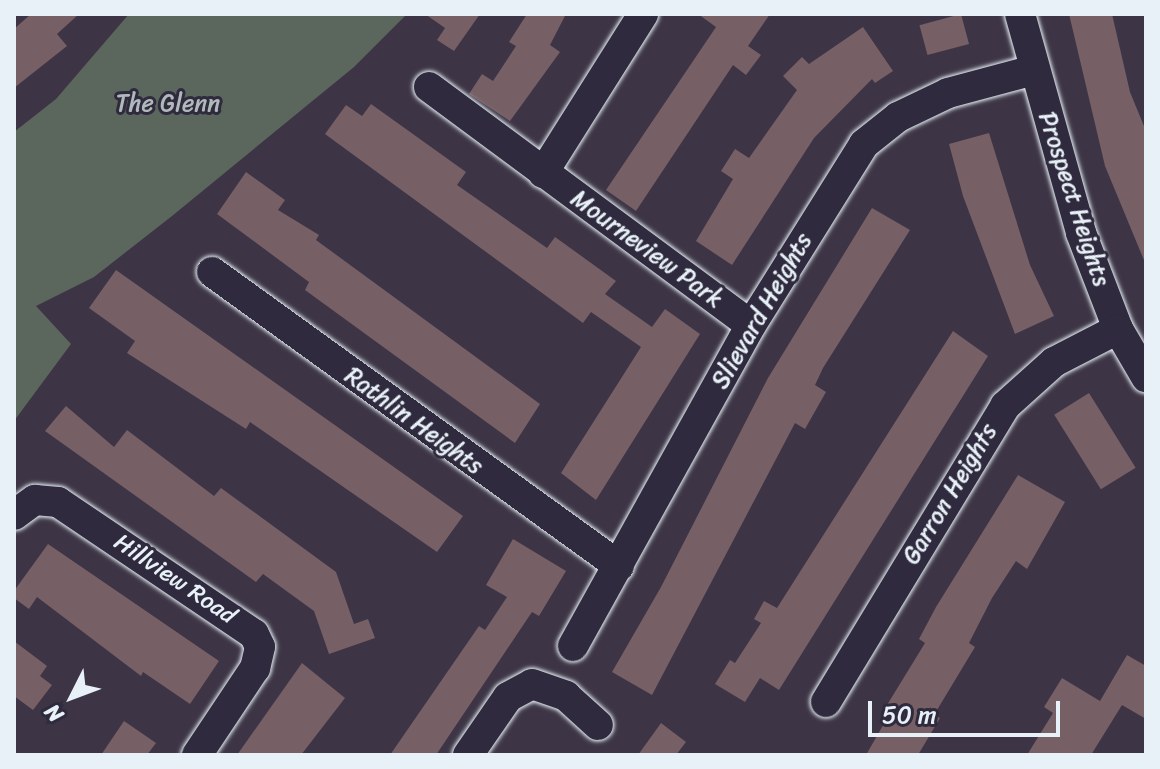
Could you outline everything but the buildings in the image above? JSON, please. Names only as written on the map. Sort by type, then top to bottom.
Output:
[{"type":"street","points":[[543,173],[643,14]]},
{"type":"street","name":"Prospect Heights","points":[[1020,14],[1059,167],[1118,329],[1146,377]]},
{"type":"street","name":"Slievard Heights","points":[[573,646],[751,325],[864,144],[898,117],[948,93],[1034,70]]},
{"type":"street","name":"Mourneview Park","points":[[429,87],[751,325]]},
{"type":"street","name":"Rathlin Heights","points":[[212,272],[619,566]]},
{"type":"street","name":"Garron Heights","points":[[826,702],[1005,406],[1054,362],[1118,329]]},
{"type":"street","name":"Hillview Road","points":[[14,515],[35,500],[58,502],[254,634],[260,647],[255,668],[197,755]]},
{"type":"street","points":[[468,755],[508,697],[532,684],[566,696],[598,725]]},
{"type":"green space","name":"The Glenn","points":[[129,14],[407,14],[354,67],[172,216],[94,277],[36,306],[71,344],[14,421],[14,132],[56,99]]}]
